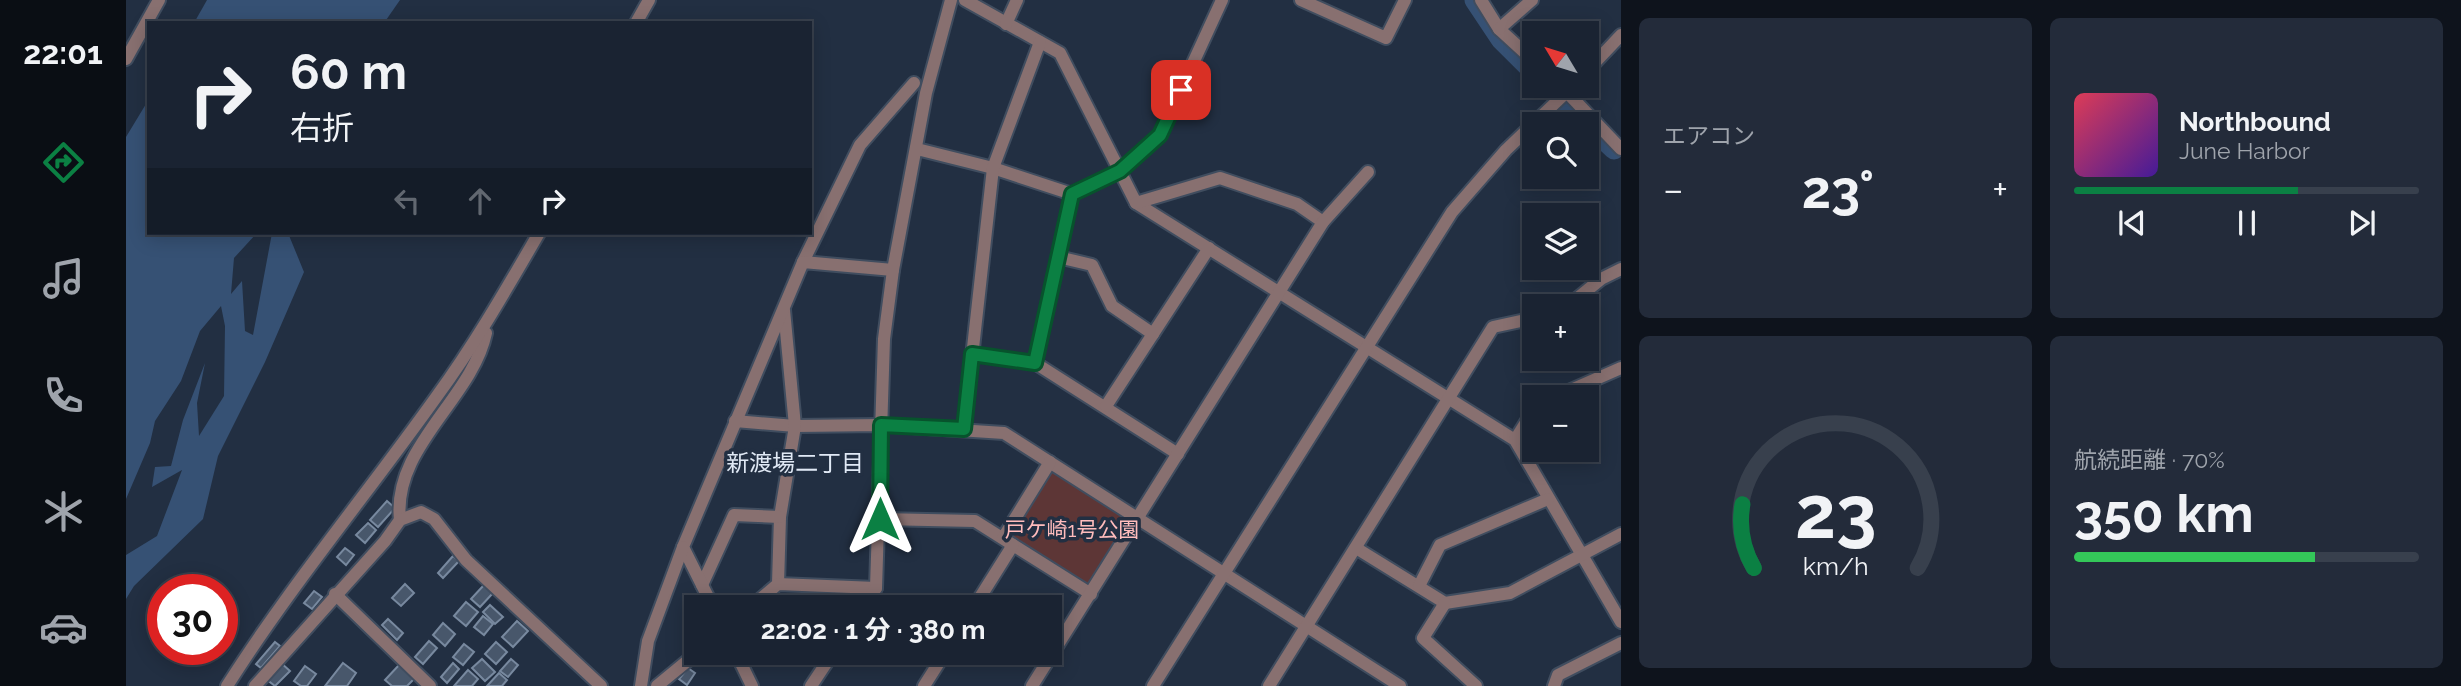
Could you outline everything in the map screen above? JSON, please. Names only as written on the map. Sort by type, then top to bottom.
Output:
[{"type":"street","points":[[147,21],[159,0]]},
{"type":"street","points":[[637,21],[649,0]]},
{"type":"street","points":[[871,595],[876,588],[880,519],[884,339],[893,270],[918,149],[926,93],[951,0]]},
{"type":"street","points":[[965,0],[1060,53],[1136,202],[1515,440],[1621,622]]},
{"type":"street","points":[[1006,24],[1017,0]]},
{"type":"street","points":[[918,149],[993,168],[1072,194],[1120,171],[1160,135],[1222,0]]},
{"type":"street","points":[[1301,0],[1386,38],[1405,0]]},
{"type":"street","points":[[1481,0],[1499,29],[1522,50]]},
{"type":"street","points":[[1499,29],[1532,0]]},
{"type":"street","points":[[126,59],[147,21]]},
{"type":"street","points":[[1600,57],[1621,35]]},
{"type":"street","points":[[964,429],[993,168],[1041,42]]},
{"type":"street","points":[[641,686],[648,642],[683,547],[803,262],[860,145],[914,83]]},
{"type":"street","points":[[1153,686],[1452,212],[1557,98]]},
{"type":"street","points":[[1576,98],[1621,149]]},
{"type":"street","points":[[1032,686],[1323,222],[1368,172]]},
{"type":"street","points":[[1136,202],[1220,178],[1297,204],[1323,222]]},
{"type":"street","points":[[1035,363],[1072,194]]},
{"type":"street","points":[[227,686],[316,555],[386,466],[485,326],[538,235]]},
{"type":"street","points":[[1106,406],[1209,248]]},
{"type":"street","points":[[1058,257],[1092,265],[1112,306],[1153,334]]},
{"type":"street","points":[[803,262],[893,270]]},
{"type":"street","points":[[1583,294],[1601,279],[1621,269]]},
{"type":"street","points":[[778,584],[780,517],[795,426],[784,308]]},
{"type":"street","points":[[1269,686],[1493,327],[1522,321]]},
{"type":"street","points":[[400,520],[400,494],[414,456],[457,393],[487,336],[485,326]]},
{"type":"street","points":[[972,354],[1035,363],[1178,454]]},
{"type":"street","points":[[1582,385],[1621,368]]},
{"type":"street","points":[[735,421],[795,426],[881,425],[1004,433],[1400,686]]},
{"type":"street","points":[[1515,440],[1522,429]]},
{"type":"street","points":[[980,595],[1050,462]]},
{"type":"street","points":[[1419,586],[1440,545],[1548,499]]},
{"type":"street","points":[[255,686],[385,541],[400,520],[421,512],[434,519],[466,560],[601,686]]},
{"type":"street","points":[[702,585],[734,514],[780,517]]},
{"type":"street","points":[[880,519],[975,522],[1091,594]]},
{"type":"street","points":[[1356,548],[1445,603],[1510,593],[1621,534]]},
{"type":"street","points":[[683,547],[707,595]]},
{"type":"street","points":[[765,595],[778,584],[876,588]]},
{"type":"street","points":[[335,594],[430,686]]},
{"type":"street","points":[[1445,603],[1423,638],[1476,686]]},
{"type":"street","points":[[1554,686],[1558,675],[1621,643]]},
{"type":"street","points":[[657,686],[684,664]]},
{"type":"street","points":[[742,665],[752,686]]},
{"type":"street","points":[[811,686],[825,665]]},
{"type":"street","points":[[924,686],[937,665]]},
{"type":"green space","name":"戸ケ崎1号公園","points":[[1052,469],[1132,520],[1089,587],[1010,537]]},
{"type":"water","points":[[207,0],[400,0],[385,21],[195,21]]},
{"type":"water","points":[[147,102],[147,235],[255,235],[234,258],[231,294],[242,281],[245,331],[253,335],[272,235],[289,235],[304,272],[265,362],[218,456],[203,519],[134,586],[126,599],[126,555],[157,536],[182,470],[152,487],[155,467],[171,466],[183,420],[205,363],[197,403],[199,436],[224,396],[225,326],[221,306],[200,331],[181,381],[155,421],[150,443],[126,499],[126,137]]},
{"type":"building","points":[[387,501],[395,508],[378,527],[370,520]]},
{"type":"building","points":[[368,523],[376,530],[365,543],[356,535]]},
{"type":"building","points":[[345,548],[354,555],[346,565],[337,557]]},
{"type":"building","points":[[453,556],[459,561],[443,578],[438,573]]},
{"type":"building","points":[[405,584],[414,593],[401,606],[392,598]]},
{"type":"building","points":[[484,585],[493,593],[480,607],[471,599]]},
{"type":"building","points":[[314,591],[322,597],[312,609],[304,603]]},
{"type":"building","points":[[466,602],[478,612],[466,626],[454,616]]},
{"type":"building","points":[[490,605],[503,617],[495,624],[483,612]]},
{"type":"building","points":[[483,616],[493,624],[484,635],[474,627]]},
{"type":"building","points":[[388,619],[403,633],[397,640],[382,625]]},
{"type":"building","points":[[517,621],[528,631],[513,647],[502,637]]},
{"type":"building","points":[[443,623],[455,634],[445,646],[433,635]]},
{"type":"building","points":[[429,641],[437,648],[423,664],[415,657]]},
{"type":"building","points":[[275,642],[280,646],[261,668],[256,664]]},
{"type":"building","points":[[496,642],[507,652],[496,664],[485,654]]},
{"type":"building","points":[[464,644],[474,652],[463,665],[453,657]]},
{"type":"building","points":[[482,659],[495,672],[485,681],[472,668]]},
{"type":"building","points":[[511,659],[518,665],[508,677],[500,671]]},
{"type":"building","points":[[280,662],[290,671],[275,686],[266,679]]},
{"type":"building","points":[[343,663],[356,673],[347,686],[325,686]]},
{"type":"building","points":[[453,663],[459,669],[447,683],[441,677]]},
{"type":"building","points":[[400,664],[415,678],[407,686],[392,686],[385,680]]},
{"type":"building","points":[[305,666],[316,674],[307,686],[301,686],[294,681]]},
{"type":"building","points":[[688,668],[695,673],[687,685],[679,679]]},
{"type":"building","points":[[468,670],[478,679],[472,686],[454,686]]},
{"type":"building","points":[[499,673],[507,680],[502,686],[487,686]]},
{"type":"waterway","points":[[1475,0],[1501,39],[1522,60]]},
{"type":"waterway","points":[[1568,105],[1614,149]]},
{"type":"district","name":"新渡場二丁目","points":[[795,462]]},
{"type":"route","points":[[880,519],[881,425],[964,429],[972,354],[1035,363],[1072,194],[1120,171],[1160,135],[1181,90]]}]
